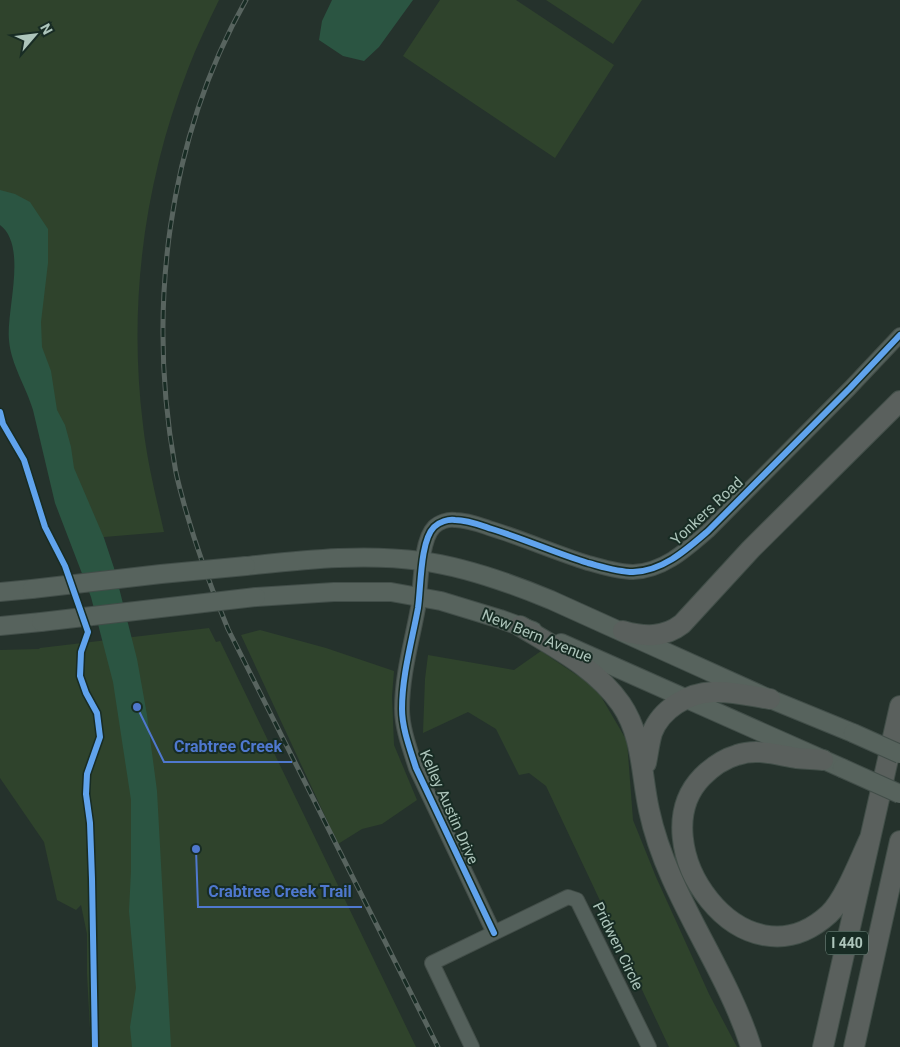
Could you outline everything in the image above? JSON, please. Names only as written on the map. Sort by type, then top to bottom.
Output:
[{"type":"highway","points":[[623,631],[638,635],[660,635],[675,630],[751,549],[900,400]]},
{"type":"highway","points":[[520,626],[589,670],[616,698],[631,722],[636,736],[649,811],[668,869],[702,940],[725,982],[751,1047]]},
{"type":"highway","points":[[644,782],[652,733],[668,710],[685,699],[705,693],[719,692],[770,699]]},
{"type":"highway","name":"I 440","points":[[823,1047],[900,706]]},
{"type":"highway","points":[[823,760],[796,758],[766,752],[750,752],[726,759],[715,765],[696,783],[685,804],[682,818],[682,840],[696,878],[724,916],[742,928],[763,936],[785,936],[799,933],[824,918],[837,904],[870,838]]},
{"type":"highway","name":"I 440","points":[[854,1047],[900,841]]},
{"type":"main road","points":[[0,592],[307,559],[384,558],[422,561],[477,573],[515,585],[623,631],[770,699],[900,754]]},
{"type":"main road","name":"New Bern Avenue","points":[[0,626],[256,597],[371,592],[391,592],[420,596],[520,626],[900,794]]},
{"type":"street","name":"Yonkers Road","points":[[420,596],[422,561],[430,533],[434,527],[446,521],[456,520],[481,526],[574,559],[610,569],[633,572],[649,569],[668,562],[690,547],[708,531],[850,388],[900,334]]},
{"type":"street","name":"Kelley Austin Drive","points":[[420,596],[405,681],[402,710],[407,741],[416,768],[494,933]]},
{"type":"street","name":"Pridwen Circle","points":[[472,1047],[432,963],[568,897],[577,900],[649,1047]]},
{"type":"shaded area","points":[[0,0],[219,0],[191,60],[173,112],[160,155],[150,199],[143,244],[139,289],[139,380],[147,452],[164,532],[80,539],[22,262],[0,204]]},
{"type":"shaded area","points":[[332,0],[413,0],[379,47],[364,61],[343,56],[319,40],[322,21]]},
{"type":"shaded area","points":[[440,0],[516,0],[614,65],[555,158],[403,56]]},
{"type":"shaded area","points":[[546,0],[642,0],[613,44]]},
{"type":"shaded area","points":[[0,190],[15,194],[30,202],[48,229],[48,263],[41,322],[42,347],[51,371],[57,410],[65,425],[74,468],[104,538],[114,568],[137,659],[157,791],[171,1047],[132,1047],[130,1027],[136,988],[129,911],[131,800],[113,682],[91,597],[55,503],[33,410],[10,349],[9,327],[14,263],[13,248],[8,235],[0,225]]},
{"type":"shaded area","points":[[209,628],[216,642],[220,641],[416,1047],[91,1047],[87,934],[81,905],[76,910],[57,900],[44,842],[0,778],[0,650],[39,649]]},
{"type":"shaded area","points":[[260,630],[326,648],[394,671],[392,696],[394,745],[417,800],[382,824],[362,829],[338,844],[241,635]]},
{"type":"shaded area","points":[[541,651],[596,688],[627,741],[633,820],[656,877],[709,994],[737,1047],[669,1047],[546,786],[529,773],[519,775],[496,729],[468,712],[423,733],[428,655],[514,670]]},
{"type":"railway","points":[[246,0],[219,54],[198,110],[181,168],[170,227],[164,287],[163,347],[167,408],[176,472],[199,552],[228,629],[438,1047]]},
{"type":"cycle path","points":[[494,933],[416,768],[403,724],[402,696],[418,608],[422,565],[429,534],[436,525],[444,521],[465,521],[610,569],[633,572],[644,571],[664,564],[708,531],[900,335]]},
{"type":"cycle path","points":[[0,412],[3,424],[24,460],[45,527],[65,566],[88,632],[81,652],[80,676],[86,693],[97,713],[100,737],[87,774],[86,794],[90,823],[92,879],[95,1047]]},
{"type":"place","name":"Crabtree Creek","points":[[137,707]]},
{"type":"place","name":"Crabtree Creek Trail","points":[[196,849]]}]
